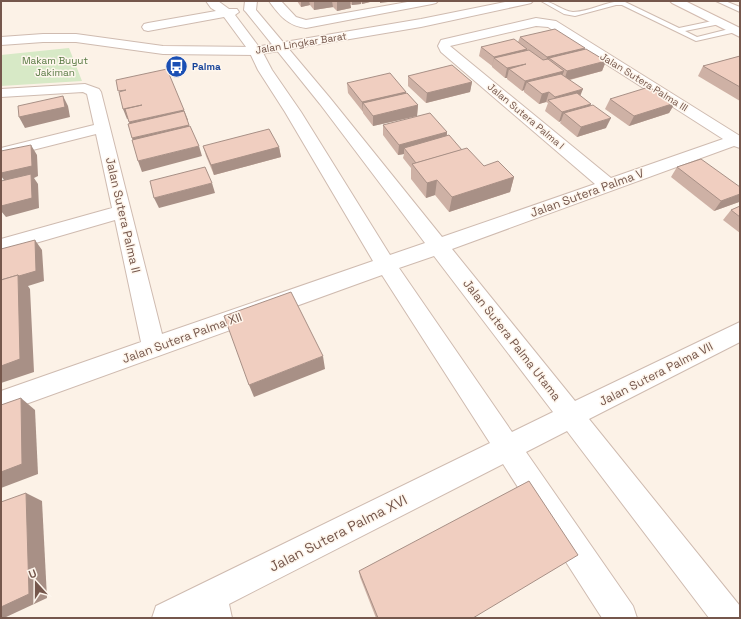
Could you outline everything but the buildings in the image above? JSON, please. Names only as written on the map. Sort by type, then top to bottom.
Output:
[{"type":"street","points":[[212,1],[215,6],[227,13],[260,61],[293,112],[386,265],[621,618]]},
{"type":"street","points":[[275,1],[293,21],[298,24],[306,24],[432,1]]},
{"type":"street","name":"Jalan Lingkar Barat","points":[[1,41],[43,38],[76,38],[260,61],[421,23],[527,1]]},
{"type":"street","points":[[676,1],[737,31]]},
{"type":"street","points":[[148,27],[227,13],[250,5]]},
{"type":"street","name":"Jalan Sutera Palma Utama","points":[[250,5],[286,56],[326,101],[729,618]]},
{"type":"street","name":"Jalan Sutera Palma III","points":[[444,46],[446,43],[458,40],[536,22],[547,22],[738,141]]},
{"type":"street","name":"Jalan Sutera Palma I","points":[[444,46],[608,185]]},
{"type":"street","name":"Jalan Sutera Palma II","points":[[1,93],[85,88],[94,92],[154,348]]},
{"type":"street","points":[[1,153],[102,128]]},
{"type":"street","name":"Jalan Sutera Palma V","points":[[386,265],[608,185],[738,141]]},
{"type":"street","points":[[1,246],[122,212]]},
{"type":"street","name":"Jalan Sutera Palma XII","points":[[1,402],[386,265]]},
{"type":"street","name":"Jalan Sutera Palma VII","points":[[508,447],[740,331]]},
{"type":"street","name":"Jalan Sutera Palma XVI","points":[[168,618],[214,607],[508,447]]},
{"type":"lane","points":[[544,1],[566,13],[575,14],[616,3],[623,3],[696,39],[737,31]]},
{"type":"lane","points":[[719,1],[740,10]]},
{"type":"lane","points":[[679,30],[717,22]]},
{"type":"green space","name":"Makam Buyut Jakiman","points":[[69,48],[82,81],[1,86],[1,55]]},
{"type":"place","name":"Palma","points":[[176,66]]}]
